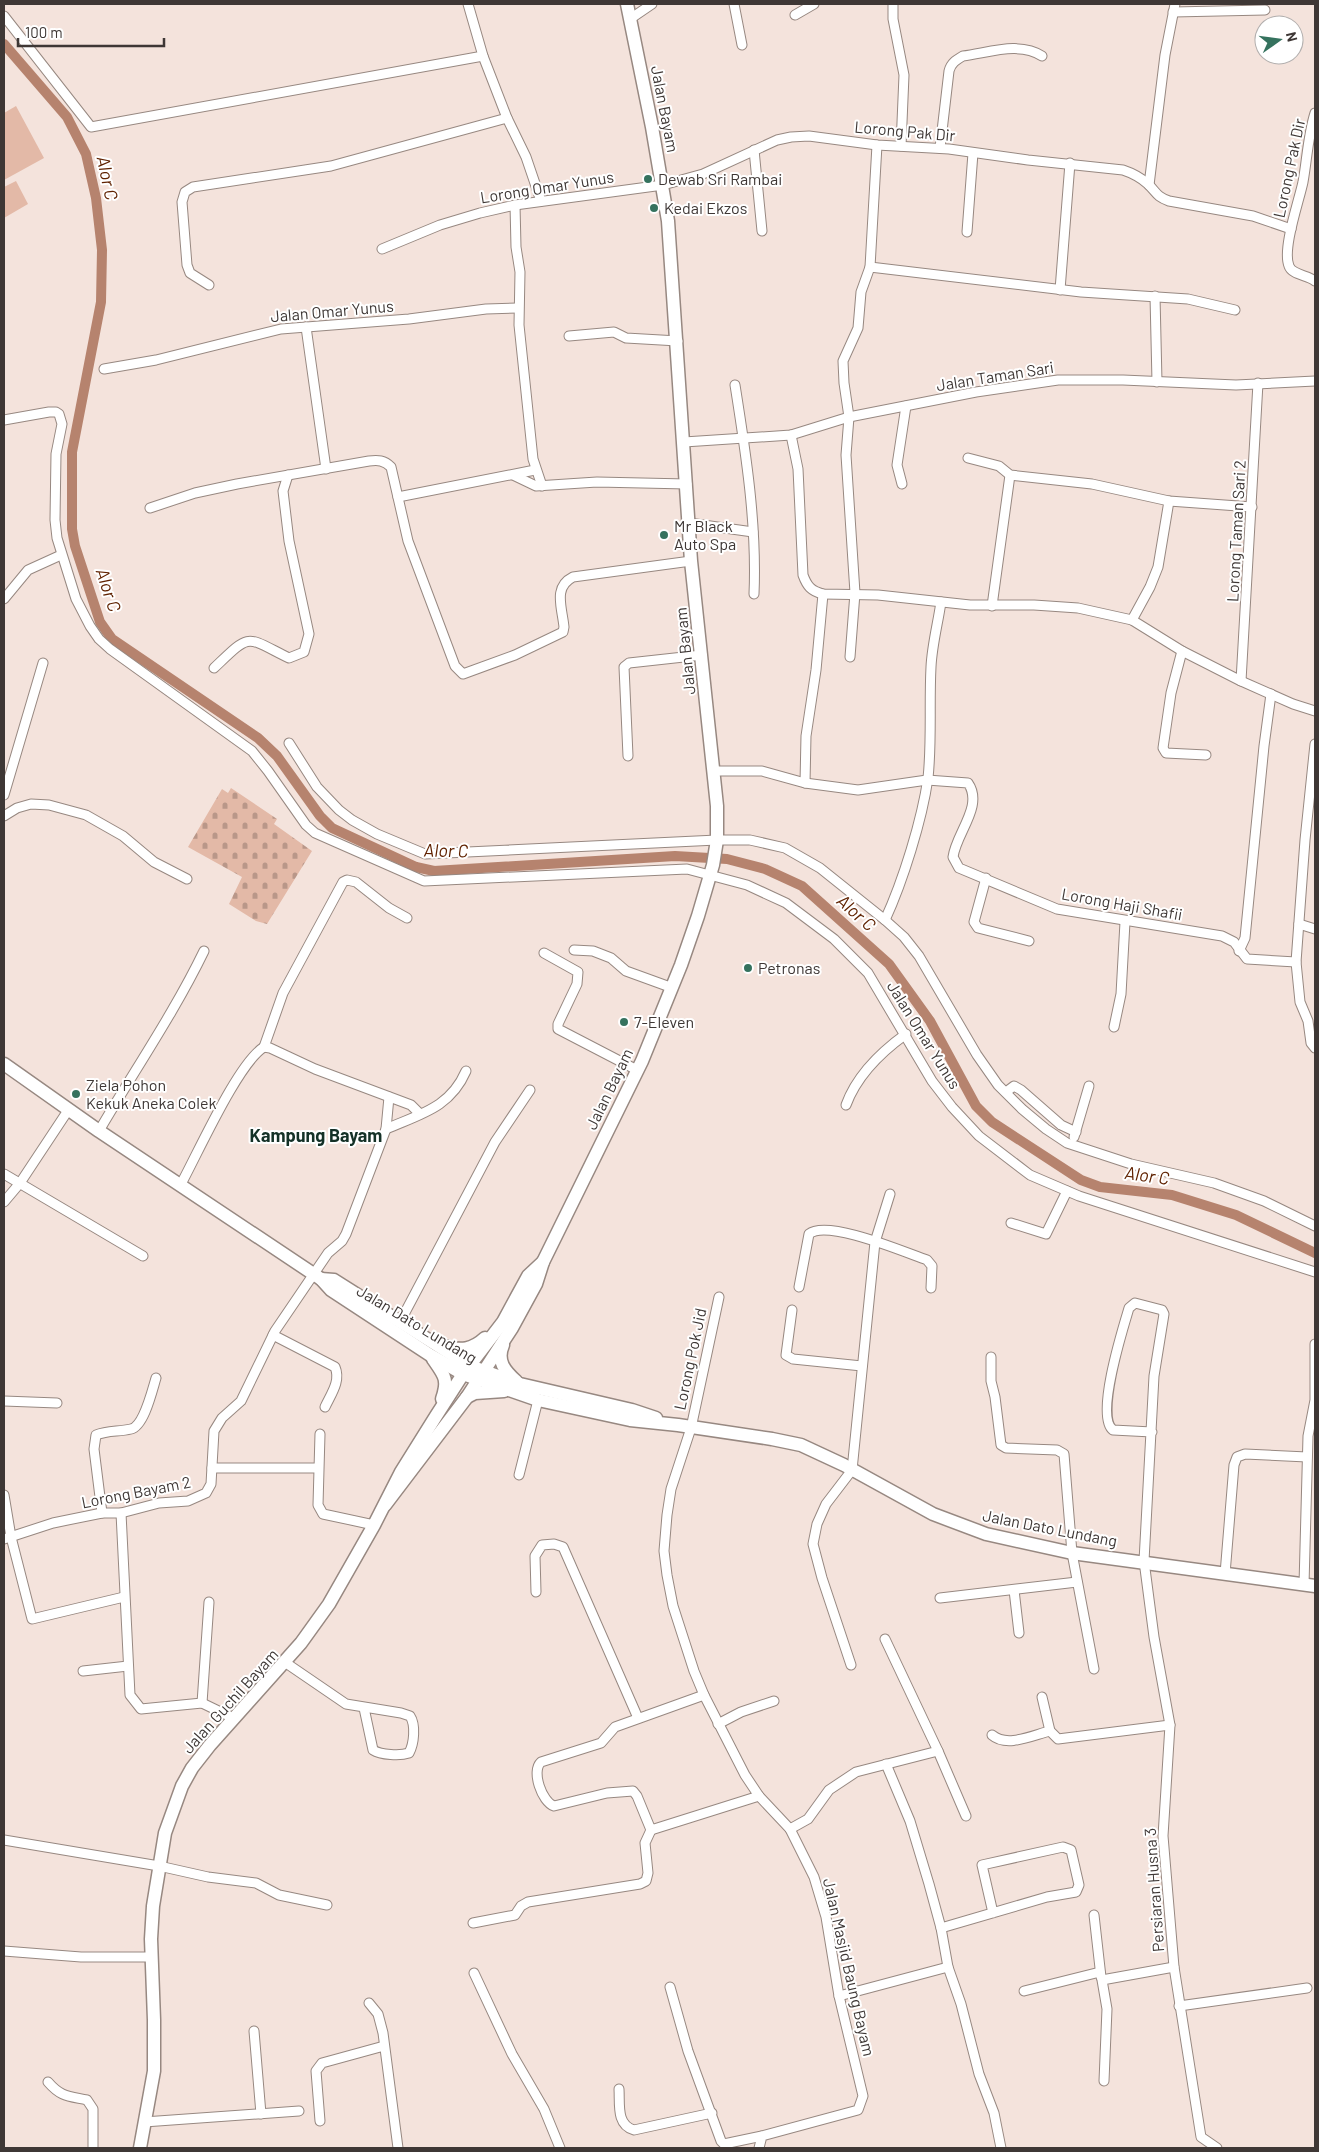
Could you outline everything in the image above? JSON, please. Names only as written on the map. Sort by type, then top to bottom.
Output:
[{"type":"main road","name":"Jalan Bayam","points":[[480,1375],[507,1325],[528,1276],[543,1262],[638,1070],[698,916],[711,870],[716,843],[717,806],[691,561],[678,341],[668,222],[663,185],[627,4]]},
{"type":"main road","name":"Jalan Dato Lundang","points":[[4,1064],[99,1131],[317,1276],[331,1290],[467,1370],[520,1388],[632,1410],[685,1426]]},
{"type":"main road","name":"Jalan Dato Lundang","points":[[317,1276],[334,1280],[400,1322],[431,1349]]},
{"type":"main road","name":"Jalan Bayam","points":[[467,1370],[507,1325]]},
{"type":"main road","points":[[436,1416],[446,1389],[446,1378],[431,1349],[465,1350],[476,1346],[507,1325]]},
{"type":"main road","points":[[507,1325],[500,1351],[501,1362],[506,1372],[520,1388]]},
{"type":"main road","name":"Jalan Guchil Bayam","points":[[140,2148],[154,2071],[153,1906],[158,1866],[165,1833],[182,1786],[203,1754],[233,1718],[286,1663],[329,1604],[385,1505],[401,1472],[467,1370]]},
{"type":"main road","name":"Jalan Guchil Bayam","points":[[385,1505],[467,1397],[480,1375]]},
{"type":"main road","name":"Jalan Dato Lundang","points":[[520,1388],[538,1400],[630,1420],[772,1438],[801,1445],[818,1452],[932,1514],[959,1526],[1004,1539],[1072,1552],[1310,1586]]},
{"type":"main road","points":[[467,1397],[475,1393],[520,1388]]},
{"type":"street","points":[[468,4],[483,56],[507,118],[526,157],[542,201]]},
{"type":"street","points":[[630,19],[652,4]]},
{"type":"street","points":[[734,4],[742,45]]},
{"type":"street","points":[[795,15],[814,4]]},
{"type":"street","points":[[893,4],[904,76],[901,146]]},
{"type":"street","points":[[1149,185],[1165,56],[1174,8],[1265,10]]},
{"type":"street","points":[[4,16],[91,127],[483,56]]},
{"type":"street","points":[[940,148],[949,71],[951,65],[956,60],[963,56],[1013,49],[1034,50],[1042,56]]},
{"type":"street","name":"Lorong Pak Dir","points":[[1315,113],[1302,184],[1291,228],[1288,255],[1289,268],[1293,272],[1308,276],[1315,281]]},
{"type":"street","points":[[209,285],[190,273],[186,266],[182,202],[185,192],[193,187],[331,166],[507,118]]},
{"type":"street","name":"Lorong Pak Dir","points":[[663,185],[703,174],[777,140],[809,136],[877,145],[940,148],[1123,170],[1136,174],[1149,185],[1156,196],[1169,201],[1253,216],[1291,228]]},
{"type":"street","points":[[850,657],[855,593],[846,455],[849,417],[844,383],[844,361],[858,328],[858,309],[861,292],[870,267],[877,145]]},
{"type":"street","points":[[754,150],[762,230]]},
{"type":"street","points":[[967,232],[973,153]]},
{"type":"street","points":[[1060,290],[1070,163]]},
{"type":"street","name":"Lorong Omar Yunus","points":[[382,249],[440,225],[480,212],[542,201],[663,185]]},
{"type":"street","points":[[515,205],[516,247],[520,272],[518,308],[529,426],[535,470],[542,486]]},
{"type":"street","points":[[870,267],[1060,290],[1120,296],[1155,296],[1188,299],[1235,310]]},
{"type":"street","points":[[1155,296],[1157,382]]},
{"type":"street","name":"Jalan Omar Yunus","points":[[104,369],[124,367],[281,329],[409,319],[486,309],[518,308]]},
{"type":"street","points":[[306,327],[326,469]]},
{"type":"street","points":[[569,336],[614,332],[626,338],[678,341]]},
{"type":"street","name":"Jalan Taman Sari","points":[[684,442],[791,435],[849,417],[976,392],[1058,380],[1236,385],[1315,381]]},
{"type":"street","name":"Lorong Taman Sari 2","points":[[1241,681],[1258,383]]},
{"type":"street","points":[[735,385],[753,532],[754,594]]},
{"type":"street","points":[[902,484],[897,465],[906,406]]},
{"type":"street","name":"Jalan Omar Yunus","points":[[4,420],[49,412],[56,412],[61,418],[62,424],[56,454],[55,520],[61,555],[82,613],[99,639],[157,684],[252,751],[306,825],[323,838],[424,881],[711,870],[747,885],[786,903],[834,939],[868,973],[937,1087],[952,1107],[979,1136],[1030,1175],[1067,1191],[1315,1272]]},
{"type":"street","points":[[791,435],[798,477],[803,575],[807,586],[814,592],[822,594],[855,593],[992,606],[1034,604],[1078,608],[1132,620],[1182,651],[1241,681],[1293,704],[1315,711]]},
{"type":"street","points":[[968,458],[999,466],[1010,475],[1092,484],[1169,502],[1252,507]]},
{"type":"street","points":[[150,508],[195,493],[381,460],[391,466],[408,541],[455,666],[464,674],[515,655],[563,632],[560,590],[564,582],[583,576],[691,561]]},
{"type":"street","points":[[398,497],[535,470]]},
{"type":"street","points":[[214,668],[245,640],[254,640],[289,658],[304,652],[310,634],[289,541],[283,491],[288,475]]},
{"type":"street","points":[[513,475],[529,484],[542,486],[597,482],[687,484]]},
{"type":"street","points":[[992,606],[1010,475]]},
{"type":"street","points":[[1132,620],[1150,587],[1158,567],[1169,502]]},
{"type":"street","points":[[689,523],[753,532]]},
{"type":"street","points":[[4,598],[28,570],[61,555]]},
{"type":"street","points":[[805,782],[806,736],[816,670],[822,594]]},
{"type":"street","points":[[885,920],[895,899],[904,869],[918,821],[927,780],[930,753],[931,664],[941,602]]},
{"type":"street","points":[[1182,651],[1171,693],[1163,748],[1166,753],[1206,755]]},
{"type":"street","points":[[628,756],[624,667],[629,663],[702,655]]},
{"type":"street","points":[[4,795],[43,663]]},
{"type":"street","points":[[1239,951],[1245,938],[1271,694]]},
{"type":"street","points":[[289,743],[317,787],[339,810],[352,820],[378,834],[425,854],[716,843],[750,840],[785,848],[820,868],[904,937],[919,956],[977,1055],[1006,1092],[1046,1129],[1072,1144],[1130,1164],[1214,1183],[1264,1202],[1315,1226]]},
{"type":"street","points":[[1315,744],[1296,962],[1300,1002],[1308,1021],[1311,1043],[1315,1048]]},
{"type":"street","name":"Lorong Haji Shafii","points":[[714,771],[762,771],[805,782],[858,790],[927,780],[968,783],[972,789],[973,804],[953,857],[959,868],[1057,909],[1125,922],[1222,936],[1234,942],[1239,951],[1247,958],[1296,962]]},
{"type":"street","points":[[4,816],[16,808],[32,804],[49,805],[86,815],[123,836],[154,862],[187,879]]},
{"type":"street","points":[[986,878],[974,922],[978,928],[1029,941]]},
{"type":"street","points":[[181,1184],[235,1084],[256,1052],[264,1047],[283,993],[343,882],[347,880],[356,882],[389,908],[407,918]]},
{"type":"street","points":[[1114,1026],[1121,994],[1125,922]]},
{"type":"street","points":[[1299,924],[1315,929]]},
{"type":"street","points":[[574,950],[593,952],[610,958],[626,971],[670,987]]},
{"type":"street","points":[[99,1131],[144,1054],[168,1018],[204,951]]},
{"type":"street","points":[[544,953],[578,972],[577,984],[558,1024],[558,1030],[638,1070]]},
{"type":"street","points":[[846,1105],[850,1094],[878,1056],[906,1034]]},
{"type":"street","points":[[264,1047],[315,1069],[411,1105],[420,1114]]},
{"type":"street","points":[[386,1129],[431,1110],[453,1094],[466,1070]]},
{"type":"street","points":[[1006,1092],[1014,1086],[1061,1125],[1076,1132]]},
{"type":"street","points":[[1072,1144],[1089,1086]]},
{"type":"street","points":[[400,1322],[495,1142],[530,1090]]},
{"type":"street","name":"Lorong Bayam 2","points":[[8,1538],[53,1523],[102,1513],[122,1513],[159,1503],[188,1501],[206,1493],[211,1484],[214,1431],[222,1418],[241,1401],[273,1335],[317,1276],[328,1253],[342,1241],[346,1234],[386,1129],[389,1097]]},
{"type":"street","points":[[4,1202],[20,1183],[69,1109]]},
{"type":"street","points":[[4,1174],[143,1256]]},
{"type":"street","points":[[1011,1223],[1046,1234],[1067,1191]]},
{"type":"street","points":[[851,1665],[822,1578],[814,1544],[817,1524],[826,1504],[852,1470],[875,1242],[890,1194]]},
{"type":"street","points":[[799,1287],[809,1234],[814,1230],[845,1232],[929,1261],[933,1273],[931,1288]]},
{"type":"street","name":"Lorong Pok Jid","points":[[685,1426],[719,1297]]},
{"type":"street","name":"Persiaran Husna 3","points":[[1152,1432],[1113,1430],[1109,1424],[1109,1390],[1113,1363],[1129,1308],[1132,1304],[1138,1302],[1162,1310],[1164,1314],[1154,1376],[1152,1432],[1144,1562],[1154,1637],[1170,1725],[1163,1836],[1174,1967],[1201,2137],[1217,2148]]},
{"type":"street","points":[[792,1310],[786,1355],[793,1359],[862,1366]]},
{"type":"street","points":[[273,1335],[335,1367],[338,1373],[337,1381],[325,1407]]},
{"type":"street","points":[[1310,1586],[1307,1457],[1308,1436],[1315,1400],[1315,1344]]},
{"type":"street","points":[[991,1357],[991,1382],[995,1397],[1001,1445],[1006,1448],[1057,1450],[1064,1454],[1072,1552],[1094,1669]]},
{"type":"street","points":[[102,1513],[94,1449],[96,1435],[106,1431],[133,1429],[141,1422],[156,1378]]},
{"type":"street","points":[[519,1475],[538,1400]]},
{"type":"street","points":[[4,1401],[57,1403]]},
{"type":"street","name":"Jalan Masjid Baung Bayam","points":[[685,1426],[671,1488],[664,1551],[673,1606],[694,1671],[704,1695],[744,1775],[759,1796],[790,1828],[814,1877],[826,1917],[839,1996],[863,2096],[858,2110],[762,2136]]},
{"type":"street","points":[[320,1434],[318,1505],[323,1514],[374,1525]]},
{"type":"street","points":[[1225,1574],[1234,1465],[1237,1457],[1245,1454],[1307,1457]]},
{"type":"street","points":[[212,1468],[318,1468]]},
{"type":"street","points":[[4,1496],[8,1538],[32,1619],[124,1597]]},
{"type":"street","points":[[122,1513],[124,1597],[130,1695],[141,1709],[202,1703],[233,1718]]},
{"type":"street","points":[[536,1592],[535,1556],[542,1545],[554,1544],[563,1547],[638,1718]]},
{"type":"street","points":[[940,1598],[1077,1582]]},
{"type":"street","points":[[1014,1590],[1020,1633]]},
{"type":"street","points":[[202,1703],[209,1602]]},
{"type":"street","points":[[885,1638],[966,1816]]},
{"type":"street","points":[[286,1663],[346,1704],[410,1716],[413,1722],[413,1738],[409,1753],[373,1750],[364,1708]]},
{"type":"street","points":[[83,1672],[128,1666]]},
{"type":"street","points":[[473,1923],[515,1915],[521,1906],[528,1902],[640,1884],[646,1881],[648,1873],[645,1843],[651,1830],[637,1796],[633,1791],[606,1793],[554,1806],[548,1804],[544,1799],[536,1772],[538,1765],[541,1762],[601,1743],[616,1727],[704,1695]]},
{"type":"street","points":[[1042,1697],[1050,1731],[1058,1739],[1170,1725]]},
{"type":"street","points":[[718,1724],[741,1712],[774,1701]]},
{"type":"street","points":[[992,1735],[998,1740],[1010,1741],[1050,1731]]},
{"type":"street","points":[[790,1828],[808,1819],[829,1790],[856,1772],[938,1751]]},
{"type":"street","points":[[886,1764],[910,1821],[941,1928],[948,1967],[961,2004],[979,2074],[994,2113],[1001,2148]]},
{"type":"street","points":[[651,1830],[759,1796]]},
{"type":"street","points":[[4,1840],[158,1866],[208,1877],[256,1883],[273,1893],[327,1905]]},
{"type":"street","points":[[941,1928],[993,1913],[1047,1897],[1076,1892],[1079,1884],[1071,1850],[1064,1847],[982,1865],[993,1913]]},
{"type":"street","points":[[1094,1915],[1107,2009],[1104,2081]]},
{"type":"street","points":[[4,1951],[81,1956],[152,1957]]},
{"type":"street","points":[[839,1996],[948,1967]]},
{"type":"street","points":[[1024,1991],[1101,1976],[1174,1967]]},
{"type":"street","points":[[474,1973],[512,2054],[544,2109],[560,2148]]},
{"type":"street","points":[[670,1987],[688,2051],[712,2114],[718,2136],[724,2144],[762,2136],[759,2148]]},
{"type":"street","points":[[1179,2006],[1307,1988]]},
{"type":"street","points":[[369,2003],[378,2014],[384,2032],[384,2046],[398,2148]]},
{"type":"street","points":[[254,2031],[261,2114]]},
{"type":"street","points":[[320,2121],[316,2071],[318,2066],[322,2063],[384,2046]]},
{"type":"street","points":[[48,2082],[57,2092],[64,2096],[87,2100],[90,2103],[93,2109],[93,2148]]},
{"type":"street","points":[[619,2089],[622,2123],[626,2128],[634,2130],[712,2114]]},
{"type":"street","points":[[144,2122],[299,2111]]},
{"type":"green space","points":[[16,106],[44,158],[4,180],[4,113]]},
{"type":"green space","points":[[16,181],[28,204],[4,218],[4,187]]},
{"type":"green space","points":[[231,788],[277,819],[274,824],[312,851],[267,924],[256,921],[229,904],[242,877],[188,847],[222,789],[228,793]]},
{"type":"waterway","name":"Alor C","points":[[4,44],[67,117],[86,154],[96,198],[102,250],[101,302],[72,452],[72,529],[75,546],[100,622],[112,639],[258,738],[277,756],[320,816],[332,828],[416,867],[434,871],[675,856],[727,859],[765,869],[802,886],[889,964],[930,1021],[976,1106],[992,1122],[1081,1180],[1100,1187],[1172,1195],[1236,1215],[1315,1253]]},
{"type":"place","name":"Dewab Sri Rambai","points":[[648,179]]},
{"type":"place","name":"Kedai Ekzos","points":[[654,208]]},
{"type":"place","name":"Mr Black Auto Spa","points":[[664,535]]},
{"type":"place","name":"Petronas","points":[[748,968]]},
{"type":"place","name":"7-Eleven","points":[[624,1022]]},
{"type":"place","name":"Ziela Pohon Kekuk Aneka Colek","points":[[76,1094]]},
{"type":"district","name":"Kampung Bayam","points":[[316,1136]]}]
